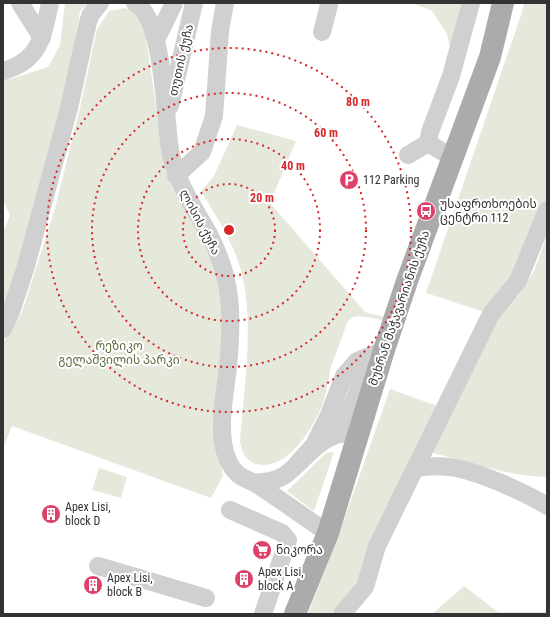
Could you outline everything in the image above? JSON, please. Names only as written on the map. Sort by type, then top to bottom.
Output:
[{"type":"main road","name":"მუხრან მაჭავარიანის ქუჩა","points":[[296,614],[328,533],[384,350],[490,56],[503,3]]},
{"type":"street","points":[[20,3],[42,38]]},
{"type":"street","points":[[3,71],[17,67],[31,56],[42,38],[50,3]]},
{"type":"street","points":[[3,329],[12,312],[26,266],[69,108],[88,22],[91,14],[100,3]]},
{"type":"street","name":"ლისის ქუჩა","points":[[135,3],[146,12],[156,40],[167,116],[170,151],[176,176],[190,204],[209,235],[222,265],[229,298],[230,331],[223,410],[223,441],[228,461],[239,475],[255,483],[328,533]]},
{"type":"street","points":[[156,40],[175,3]]},
{"type":"street","points":[[175,3],[189,25]]},
{"type":"street","name":"თუთის ქუჩა","points":[[167,116],[194,3]]},
{"type":"street","points":[[176,176],[202,152],[214,116],[220,31],[225,3]]},
{"type":"street","points":[[428,144],[430,132],[451,76],[471,3]]},
{"type":"street","points":[[322,32],[331,4]]},
{"type":"street","points":[[408,155],[428,144]]},
{"type":"street","points":[[428,144],[453,158]]},
{"type":"street","points":[[342,614],[365,587],[377,546],[491,314],[518,281],[547,210]]},
{"type":"street","points":[[297,464],[314,445],[329,415],[344,376],[357,361],[384,350]]},
{"type":"street","points":[[333,436],[343,423],[360,384],[364,370],[362,359]]},
{"type":"street","points":[[255,483],[271,482],[284,476],[320,443],[333,436],[341,434],[357,435]]},
{"type":"street","points":[[416,468],[437,466],[455,467],[530,496],[547,506]]},
{"type":"street","points":[[230,510],[282,533],[288,540],[263,614]]},
{"type":"street","points":[[98,566],[206,598]]},
{"type":"green space","points":[[65,3],[88,3],[80,11],[66,92],[35,217],[3,310],[3,233],[10,215],[3,200],[3,79],[11,79],[48,67],[60,45]]},
{"type":"green space","points":[[412,3],[466,3],[452,59],[447,34],[432,11]]},
{"type":"green space","points":[[524,3],[547,3],[547,198],[518,278],[487,313],[426,293]]},
{"type":"green space","name":"რეზიკო გელაშვილის პარკი","points":[[125,8],[138,13],[144,25],[163,152],[172,187],[216,263],[225,296],[216,436],[223,476],[211,498],[12,426],[3,448],[3,342],[22,312],[55,208],[80,108],[97,29],[109,11]]},
{"type":"green space","points":[[237,125],[296,141],[270,203],[365,312],[384,317],[383,320],[359,316],[352,317],[347,323],[331,367],[323,403],[313,424],[298,446],[288,455],[267,465],[256,464],[249,461],[243,452],[240,441],[248,348],[248,324],[243,279],[237,258],[229,240],[201,191],[214,176]]},
{"type":"green space","points":[[547,235],[547,477],[502,471],[430,452],[494,323],[519,295],[534,271]]},
{"type":"green space","points":[[390,389],[440,407],[359,585],[331,614],[308,614],[339,534]]},
{"type":"green space","points":[[334,452],[314,511],[287,491],[326,453]]},
{"type":"green space","points":[[99,468],[127,477],[121,498],[92,490]]},
{"type":"green space","points":[[464,586],[498,612],[544,612],[547,607],[547,614],[432,614]]},
{"type":"place","name":"112 Parking","points":[[349,180]]},
{"type":"place","name":"უსაფრთხოების ცენტრი 112","points":[[426,211]]},
{"type":"place","name":"Apex Lisi, block D","points":[[51,514]]},
{"type":"place","name":"ნიკორა","points":[[262,550]]},
{"type":"place","name":"Apex Lisi, block A","points":[[244,579]]},
{"type":"place","name":"Apex Lisi, block B","points":[[93,585]]}]
